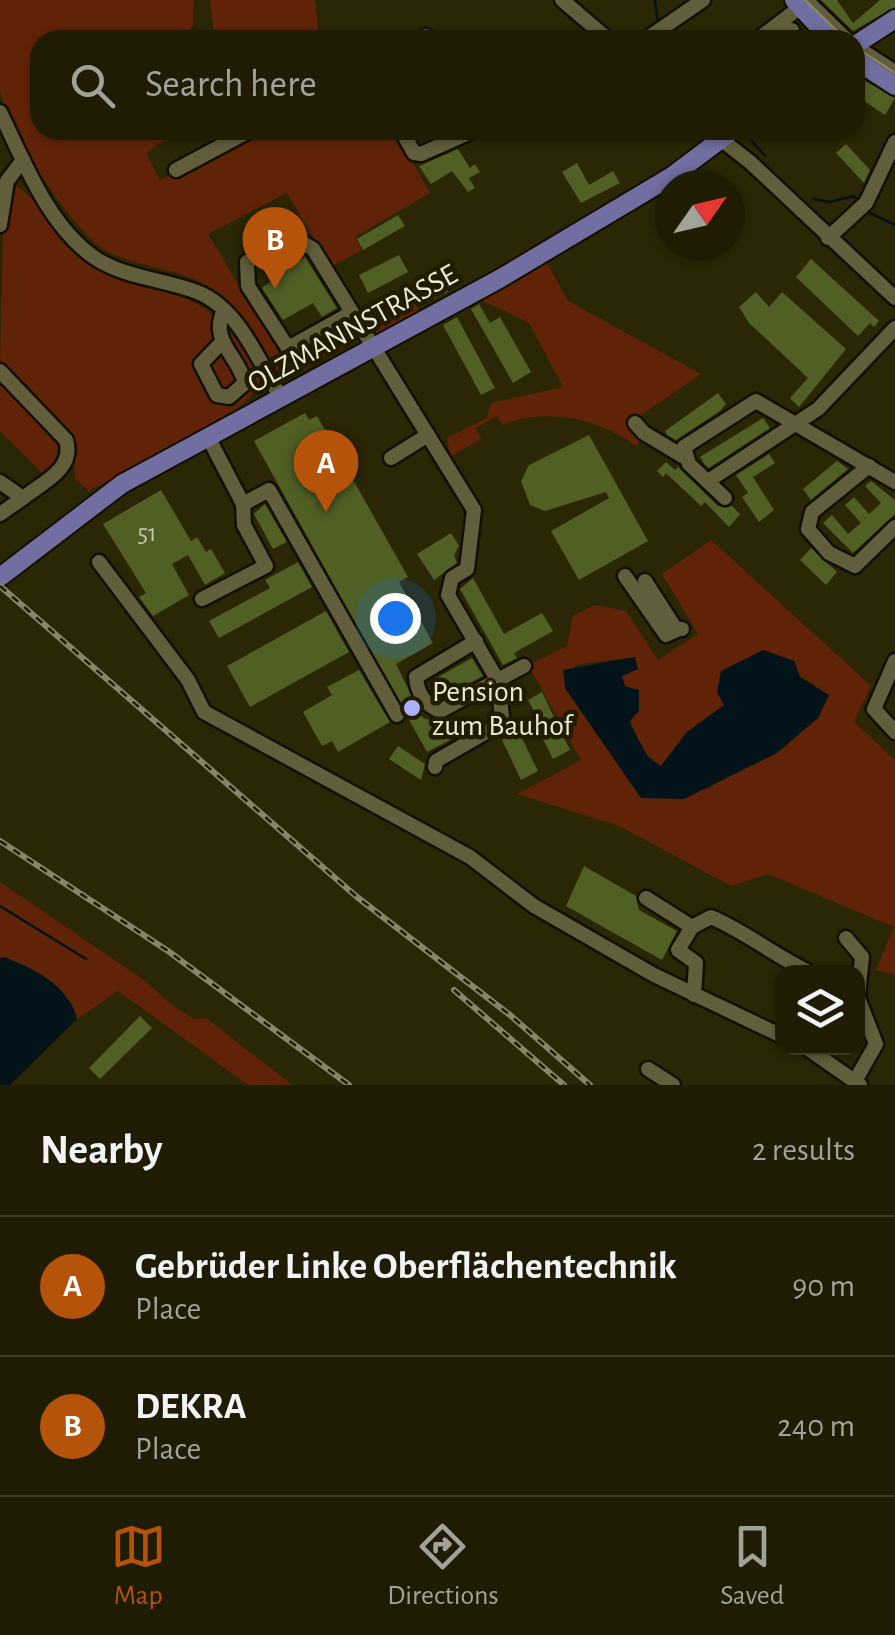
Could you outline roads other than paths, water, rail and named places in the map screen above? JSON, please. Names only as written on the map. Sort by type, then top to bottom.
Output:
[{"type":"main road","points":[[800,3],[823,30]]},
{"type":"main road","points":[[865,38],[895,19]]},
{"type":"main road","points":[[865,66],[895,86]]},
{"type":"main road","name":"OLZMANNSTRASSE","points":[[0,577],[109,492],[505,276],[672,176],[715,140]]},
{"type":"street","points":[[562,0],[596,30]]},
{"type":"street","points":[[656,30],[703,0]]},
{"type":"street","points":[[780,30],[800,3],[834,30]]},
{"type":"street","points":[[865,52],[895,72]]},
{"type":"street","points":[[0,112],[23,160],[66,231],[95,258],[122,271],[200,293],[224,310],[238,326],[280,398]]},
{"type":"street","points":[[176,170],[232,140]]},
{"type":"street","points":[[406,140],[414,154],[450,140]]},
{"type":"street","points":[[730,140],[895,298]]},
{"type":"street","points":[[828,238],[863,206],[889,171],[895,142]]},
{"type":"street","points":[[0,225],[7,181],[23,160]]},
{"type":"street","points":[[351,312],[288,348],[248,286],[244,271],[248,262],[282,240],[296,238],[312,248],[474,510],[467,569],[452,578],[448,596],[498,681],[502,717],[512,733]]},
{"type":"street","points":[[221,343],[218,322],[224,310]]},
{"type":"street","points":[[708,480],[798,422],[843,386],[895,328]]},
{"type":"street","points":[[0,371],[66,440],[70,450],[63,468],[0,514]]},
{"type":"street","points":[[684,457],[691,440],[756,401],[798,422],[895,482]]},
{"type":"street","points":[[636,423],[644,433],[684,457],[725,498]]},
{"type":"street","points":[[391,458],[428,435]]},
{"type":"street","points":[[202,599],[266,566],[244,525],[243,504],[208,437]]},
{"type":"street","points":[[869,466],[812,512],[808,529],[829,553],[856,566],[895,526]]},
{"type":"street","points":[[0,482],[23,498]]},
{"type":"street","points":[[243,504],[269,490],[397,715]]},
{"type":"street","points":[[99,562],[188,680],[204,712],[470,856],[534,906],[694,994],[775,1033]]},
{"type":"street","points":[[639,580],[681,628]]},
{"type":"street","points":[[476,641],[422,669],[416,677],[422,697],[440,711],[524,666]]},
{"type":"street","points":[[895,660],[874,709],[895,732]]},
{"type":"street","points":[[435,767],[436,761],[495,727],[502,717]]},
{"type":"street","points":[[646,898],[692,927]]},
{"type":"street","points":[[694,994],[696,963],[678,950],[692,927],[711,917],[797,965]]},
{"type":"street","points":[[846,938],[862,957],[861,965]]},
{"type":"street","points":[[817,1055],[858,1083],[876,1044],[865,1015]]},
{"type":"street","points":[[648,1068],[673,1085]]},
{"type":"waterway","points":[[655,0],[658,23]]},
{"type":"waterway","points":[[751,140],[765,156]]},
{"type":"waterway","points":[[814,199],[830,202],[854,196],[859,201]]},
{"type":"waterway","points":[[868,212],[895,225]]},
{"type":"waterway","points":[[0,906],[86,959]]},
{"type":"tram line","points":[[805,0],[836,30]]},
{"type":"tram line","points":[[865,54],[895,73]]},
{"type":"railway","points":[[0,586],[357,897],[510,1015],[590,1085]]},
{"type":"railway","points":[[0,841],[168,951],[349,1085]]},
{"type":"railway","points":[[454,990],[564,1085]]},
{"type":"place","name":"DEKRA","points":[[275,289]]},
{"type":"place","name":"Gebrüder Linke Oberflächentechnik","points":[[326,512]]},
{"type":"place","name":"Pension zum Bauhof","points":[[412,708]]}]
